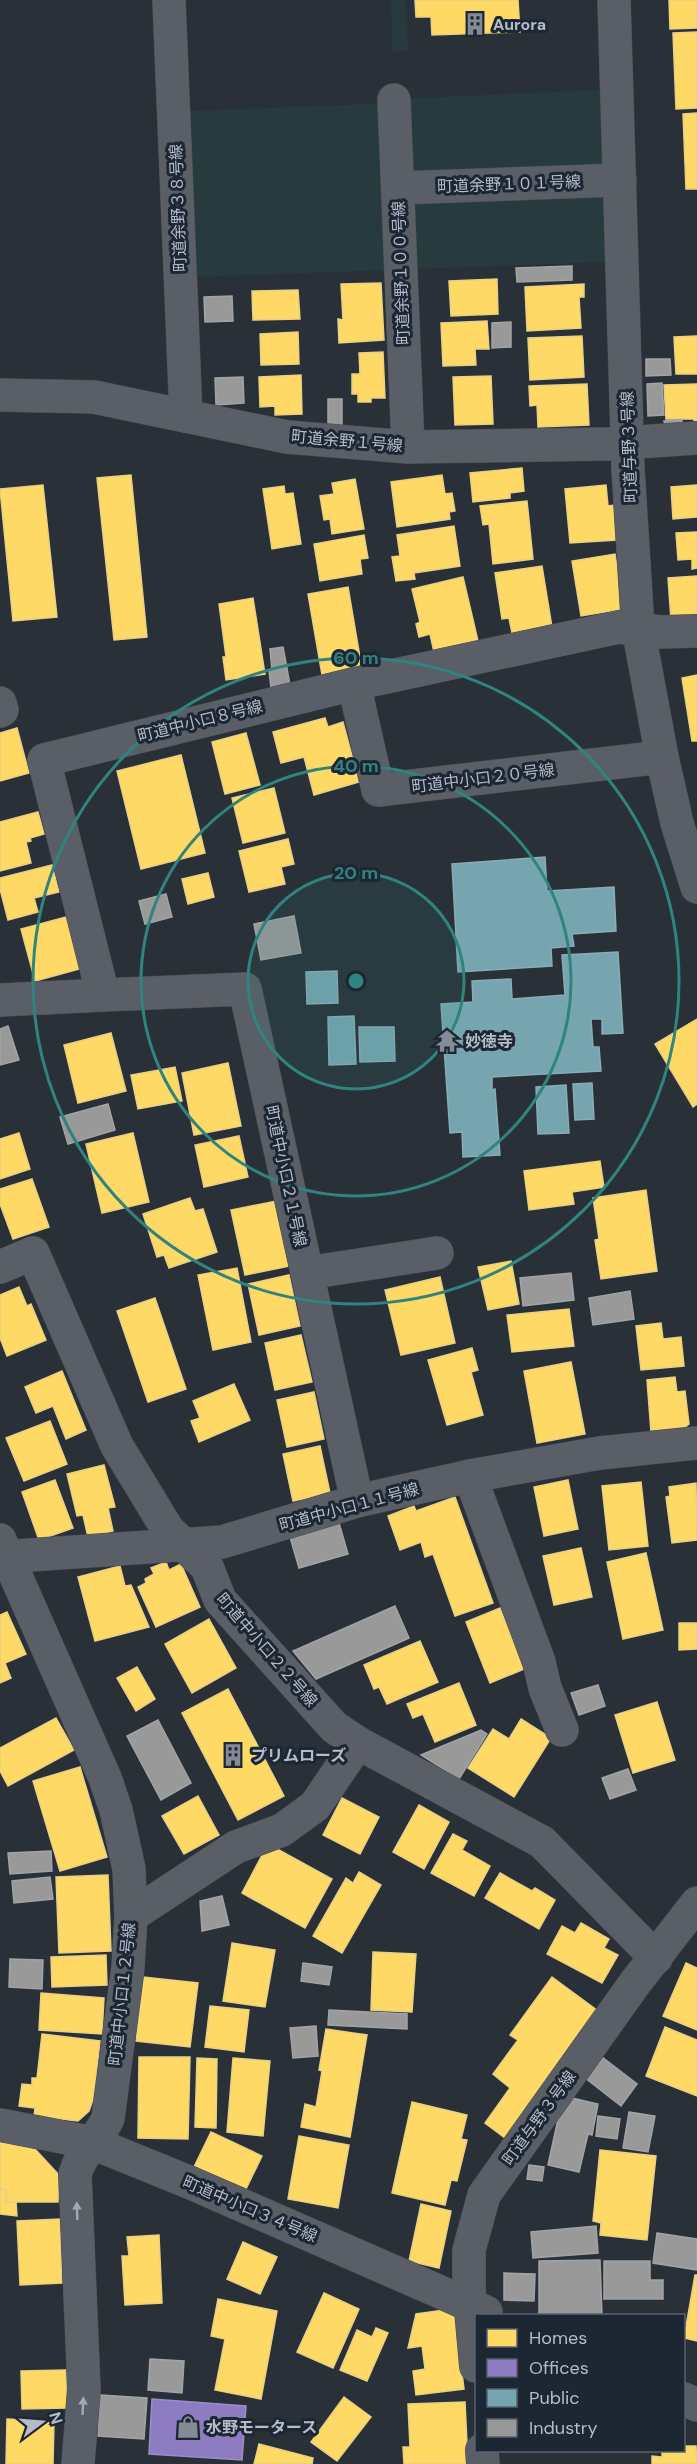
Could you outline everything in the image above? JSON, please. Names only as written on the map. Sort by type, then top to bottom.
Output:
[{"type":"street","name":"町道余野３８号線","points":[[169,0],[186,416]]},
{"type":"street","name":"町道与野３号線","points":[[614,0],[628,469],[638,628],[677,823],[697,887]]},
{"type":"street","name":"町道余野１００号線","points":[[394,100],[408,447]]},
{"type":"street","name":"町道余野１０１号線","points":[[398,188],[620,180]]},
{"type":"street","name":"町道余野１号線","points":[[0,395],[94,398],[287,437],[408,447],[628,442],[697,438]]},
{"type":"street","name":"町道中小口８号線","points":[[103,995],[44,760],[354,684],[619,627],[660,632],[697,631]]},
{"type":"street","name":"町道中小口２０号線","points":[[354,684],[378,790],[662,757]]},
{"type":"street","points":[[0,703],[2,710],[0,711]]},
{"type":"street","name":"町道中小口２１号線","points":[[103,995],[245,989],[357,1501]]},
{"type":"street","points":[[0,1000],[103,995]]},
{"type":"street","name":"町道中小口２２号線","points":[[0,1268],[33,1253],[117,1446],[168,1530],[207,1567],[220,1600],[334,1727],[358,1743],[542,1842],[656,1958]]},
{"type":"street","points":[[307,1273],[437,1253]]},
{"type":"street","name":"町道中小口１１号線","points":[[3,1551],[186,1546],[222,1542],[357,1501],[470,1476],[600,1453],[697,1443]]},
{"type":"street","points":[[470,1476],[539,1662],[545,1688],[561,1730]]},
{"type":"street","name":"町道中小口１２号線","points":[[3,1551],[105,1779],[116,1810],[129,1869],[131,1916],[128,1967],[108,2118],[102,2132],[79,2160],[75,2174],[84,2389],[78,2464]]},
{"type":"street","points":[[131,1916],[236,1847],[282,1830],[315,1806],[358,1743]]},
{"type":"street","name":"町道与野３号線","points":[[482,2310],[469,2250],[484,2195],[635,1983],[697,1903]]},
{"type":"street","name":"町道中小口３４号線","points":[[0,2125],[93,2143],[192,2183],[482,2310]]},
{"type":"green space","points":[[391,0],[406,0],[408,51],[392,52]]},
{"type":"green space","points":[[600,90],[607,262],[197,277],[190,111],[394,103],[395,99]]},
{"type":"building: Homes","name":"Aurora","points":[[415,0],[518,0],[520,32],[432,35],[431,17],[416,17]]},
{"type":"building: Homes","points":[[669,0],[697,0],[697,28],[670,29]]},
{"type":"building: Homes","points":[[697,32],[697,108],[676,109],[673,33]]},
{"type":"building: Homes","points":[[697,113],[697,189],[686,189],[683,114]]},
{"type":"building: Homes","points":[[497,279],[498,314],[451,316],[449,281]]},
{"type":"building: Homes","points":[[381,283],[384,340],[339,343],[338,319],[343,320],[341,284]]},
{"type":"building: Homes","points":[[584,284],[584,297],[579,297],[581,328],[527,331],[525,287]]},
{"type":"building: Homes","points":[[298,290],[300,319],[253,320],[252,291]]},
{"type":"building: Homes","points":[[487,321],[489,349],[475,349],[476,365],[443,366],[441,323]]},
{"type":"building: Homes","points":[[298,332],[299,364],[261,365],[260,334]]},
{"type":"building: Homes","points":[[582,336],[584,377],[530,380],[528,338]]},
{"type":"building: Homes","points":[[697,336],[697,374],[676,374],[674,337]]},
{"type":"building: Homes","points":[[383,352],[385,398],[371,398],[371,402],[358,402],[358,394],[352,394],[352,374],[360,374],[359,353]]},
{"type":"building: Homes","points":[[301,375],[302,414],[275,415],[275,406],[260,407],[259,377]]},
{"type":"building: Homes","points":[[491,376],[493,424],[455,425],[453,377]]},
{"type":"building: Homes","points":[[587,384],[589,425],[538,427],[537,405],[530,406],[529,386]]},
{"type":"building: Homes","points":[[697,384],[697,423],[694,423],[694,419],[666,419],[664,385]]},
{"type":"building: Homes","points":[[522,468],[524,491],[510,493],[510,498],[473,502],[470,473]]},
{"type":"building: Homes","points":[[131,475],[147,637],[114,640],[97,478]]},
{"type":"building: Homes","points":[[442,475],[445,494],[452,493],[455,511],[449,512],[450,519],[397,527],[391,482]]},
{"type":"building: Homes","points":[[355,479],[364,529],[332,534],[330,519],[324,520],[320,496],[334,494],[332,483]]},
{"type":"building: Homes","points":[[43,485],[57,617],[13,621],[0,489]]},
{"type":"building: Homes","points":[[606,485],[608,506],[614,505],[617,540],[570,543],[565,489]]},
{"type":"building: Homes","points":[[697,485],[697,517],[673,519],[671,487]]},
{"type":"building: Homes","points":[[284,486],[285,494],[293,493],[301,544],[272,549],[263,489]]},
{"type":"building: Homes","points":[[527,501],[533,559],[493,564],[489,524],[483,525],[480,506]]},
{"type":"building: Homes","points":[[454,526],[460,566],[414,573],[415,579],[396,581],[392,557],[400,556],[397,535]]},
{"type":"building: Homes","points":[[697,532],[697,568],[692,569],[692,559],[678,560],[676,533]]},
{"type":"building: Homes","points":[[364,535],[368,558],[360,559],[362,574],[320,581],[314,544]]},
{"type":"building: Homes","points":[[615,554],[624,609],[581,616],[572,561]]},
{"type":"building: Homes","points":[[542,566],[552,627],[512,633],[509,618],[502,619],[495,573]]},
{"type":"building: Homes","points":[[697,576],[697,618],[671,620],[668,578]]},
{"type":"building: Homes","points":[[463,577],[478,641],[434,652],[430,634],[419,637],[416,624],[420,622],[412,589]]},
{"type":"building: Homes","points":[[348,587],[362,669],[322,675],[308,594]]},
{"type":"building: Homes","points":[[253,598],[265,674],[226,680],[223,657],[226,657],[219,604]]},
{"type":"building: Homes","points":[[697,675],[697,741],[692,741],[682,678]]},
{"type":"building: Homes","points":[[325,718],[328,727],[343,722],[359,782],[314,795],[304,757],[281,763],[273,732]]},
{"type":"building: Homes","points":[[17,728],[29,773],[0,781],[0,733]]},
{"type":"building: Homes","points":[[246,733],[260,785],[225,794],[212,742]]},
{"type":"building: Homes","points":[[181,755],[205,853],[141,869],[117,771]]},
{"type":"building: Homes","points":[[274,788],[285,833],[243,843],[232,798]]},
{"type":"building: Homes","points":[[38,812],[44,834],[30,838],[31,841],[26,842],[31,863],[0,871],[0,822]]},
{"type":"building: Homes","points":[[288,839],[294,864],[281,867],[285,884],[249,892],[239,851]]},
{"type":"building: Homes","points":[[52,865],[59,892],[34,898],[38,912],[8,920],[0,889],[0,878]]},
{"type":"building: Homes","points":[[208,873],[214,897],[188,904],[182,879]]},
{"type":"building: Homes","points":[[70,916],[83,968],[35,981],[21,929]]},
{"type":"building: Homes","points":[[697,1019],[697,1104],[693,1107],[655,1044]]},
{"type":"building: Homes","points":[[111,1033],[126,1091],[78,1103],[64,1045]]},
{"type":"building: Homes","points":[[228,1063],[241,1126],[194,1135],[182,1073]]},
{"type":"building: Homes","points":[[175,1067],[182,1101],[138,1109],[131,1075]]},
{"type":"building: Homes","points":[[19,1133],[30,1169],[0,1179],[0,1139]]},
{"type":"building: Homes","points":[[133,1133],[149,1202],[102,1213],[86,1144]]},
{"type":"building: Homes","points":[[239,1136],[248,1177],[204,1187],[195,1145]]},
{"type":"building: Homes","points":[[600,1161],[604,1187],[572,1192],[574,1204],[529,1210],[524,1171]]},
{"type":"building: Homes","points":[[32,1179],[49,1227],[13,1239],[0,1204],[0,1189]]},
{"type":"building: Homes","points":[[646,1190],[657,1271],[601,1279],[595,1240],[599,1239],[593,1198]]},
{"type":"building: Homes","points":[[190,1198],[195,1211],[203,1209],[217,1252],[169,1268],[164,1255],[157,1257],[143,1214]]},
{"type":"building: Homes","points":[[277,1201],[290,1266],[245,1275],[231,1210]]},
{"type":"building: Homes","points":[[511,1261],[519,1304],[488,1310],[478,1267]]},
{"type":"building: Homes","points":[[237,1268],[251,1342],[213,1350],[198,1275]]},
{"type":"building: Homes","points":[[289,1275],[300,1326],[259,1335],[248,1284]]},
{"type":"building: Homes","points":[[440,1277],[455,1343],[401,1355],[385,1290]]},
{"type":"building: Homes","points":[[19,1287],[27,1306],[31,1304],[46,1340],[7,1356],[0,1338],[0,1295]]},
{"type":"building: Homes","points":[[155,1298],[186,1389],[148,1402],[117,1311]]},
{"type":"building: Homes","points":[[569,1309],[574,1346],[512,1352],[507,1315]]},
{"type":"building: Homes","points":[[661,1323],[663,1339],[681,1337],[684,1366],[641,1370],[636,1326]]},
{"type":"building: Homes","points":[[301,1335],[312,1382],[275,1390],[265,1343]]},
{"type":"building: Homes","points":[[472,1348],[478,1370],[471,1372],[483,1415],[447,1425],[428,1360]]},
{"type":"building: Homes","points":[[571,1362],[585,1434],[537,1443],[524,1371]]},
{"type":"building: Homes","points":[[62,1371],[86,1430],[66,1439],[53,1406],[36,1413],[25,1387]]},
{"type":"building: Homes","points":[[675,1377],[677,1392],[685,1391],[689,1424],[683,1429],[651,1432],[647,1380]]},
{"type":"building: Homes","points":[[234,1384],[250,1420],[199,1442],[191,1421],[200,1418],[193,1401]]},
{"type":"building: Homes","points":[[314,1392],[324,1439],[287,1447],[277,1400]]},
{"type":"building: Homes","points":[[50,1421],[67,1464],[24,1481],[6,1438]]},
{"type":"building: Homes","points":[[320,1446],[330,1493],[293,1501],[283,1454]]},
{"type":"building: Homes","points":[[104,1465],[115,1507],[108,1508],[113,1531],[88,1537],[83,1515],[77,1516],[67,1474]]},
{"type":"building: Homes","points":[[55,1480],[73,1528],[39,1540],[22,1492]]},
{"type":"building: Homes","points":[[568,1480],[578,1529],[544,1536],[534,1487]]},
{"type":"building: Homes","points":[[641,1482],[648,1546],[609,1550],[602,1486]]},
{"type":"building: Homes","points":[[696,1483],[697,1540],[672,1543],[666,1497],[670,1496],[669,1487]]},
{"type":"building: Homes","points":[[455,1497],[493,1603],[455,1616],[433,1554],[425,1557],[421,1542],[400,1550],[388,1516],[414,1506],[416,1511]]},
{"type":"building: Homes","points":[[581,1548],[592,1597],[554,1605],[543,1556]]},
{"type":"building: Homes","points":[[646,1553],[663,1630],[623,1639],[607,1562]]},
{"type":"building: Homes","points":[[166,1562],[169,1570],[181,1564],[200,1607],[156,1627],[138,1587],[146,1583],[145,1579],[154,1574],[151,1568]]},
{"type":"building: Homes","points":[[120,1566],[125,1586],[131,1585],[149,1627],[95,1641],[78,1577]]},
{"type":"building: Homes","points":[[500,1608],[524,1669],[490,1683],[466,1622]]},
{"type":"building: Homes","points":[[7,1612],[26,1654],[5,1663],[11,1678],[0,1683],[0,1615]]},
{"type":"building: Homes","points":[[209,1619],[236,1668],[192,1693],[165,1644]]},
{"type":"building: Homes","points":[[679,1623],[697,1623],[697,1649],[679,1650]]},
{"type":"building: Homes","points":[[420,1641],[438,1682],[387,1704],[379,1687],[374,1689],[364,1665]]},
{"type":"building: Homes","points":[[137,1667],[155,1699],[136,1711],[117,1678]]},
{"type":"building: Homes","points":[[459,1683],[476,1725],[435,1742],[423,1714],[413,1718],[407,1704]]},
{"type":"building: Homes","name":"プリムローズ","points":[[228,1689],[284,1796],[238,1820],[182,1713]]},
{"type":"building: Homes","points":[[657,1702],[675,1760],[633,1773],[615,1715]]},
{"type":"building: Homes","points":[[56,1718],[74,1750],[8,1786],[0,1771],[0,1748]]},
{"type":"building: Homes","points":[[521,1719],[551,1738],[514,1797],[468,1768],[493,1729],[509,1739]]},
{"type":"building: Homes","points":[[80,1767],[107,1857],[60,1871],[33,1781]]},
{"type":"building: Homes","points":[[198,1796],[219,1835],[184,1854],[162,1816]]},
{"type":"building: Homes","points":[[342,1798],[379,1817],[360,1854],[323,1835]]},
{"type":"building: Homes","points":[[419,1805],[449,1822],[424,1869],[393,1852]]},
{"type":"building: Homes","points":[[453,1834],[467,1841],[462,1850],[490,1866],[474,1896],[431,1873]]},
{"type":"building: Homes","points":[[268,1844],[332,1879],[305,1928],[242,1893]]},
{"type":"building: Homes","points":[[359,1872],[381,1885],[342,1953],[313,1936],[346,1878],[353,1883]]},
{"type":"building: Homes","points":[[500,1873],[532,1891],[535,1888],[555,1900],[539,1929],[485,1898]]},
{"type":"building: Homes","points":[[108,1875],[111,1951],[59,1953],[56,1877]]},
{"type":"building: Homes","points":[[581,1923],[609,1939],[604,1948],[618,1955],[602,1983],[547,1954],[562,1926],[575,1933]]},
{"type":"building: Homes","points":[[232,1943],[275,1950],[265,2007],[223,2001]]},
{"type":"building: Homes","points":[[373,1952],[416,1954],[412,2012],[371,2010]]},
{"type":"building: Homes","points":[[106,1955],[107,1985],[52,1987],[51,1957]]},
{"type":"building: Homes","points":[[686,1963],[697,1968],[697,2030],[663,2016]]},
{"type":"building: Homes","points":[[143,1977],[198,1983],[190,2047],[136,2041]]},
{"type":"building: Homes","points":[[552,1977],[598,2011],[505,2138],[485,2123],[510,2088],[493,2074],[518,2040],[510,2035]]},
{"type":"building: Homes","points":[[41,1993],[104,1998],[102,2034],[39,2030]]},
{"type":"building: Homes","points":[[210,2006],[249,2010],[244,2052],[205,2047]]},
{"type":"building: Homes","points":[[665,2027],[697,2040],[697,2096],[646,2076]]},
{"type":"building: Homes","points":[[326,2029],[367,2035],[350,2137],[301,2127],[305,2104],[316,2107]]},
{"type":"building: Homes","points":[[42,2034],[100,2041],[94,2097],[89,2111],[78,2121],[34,2116],[35,2108],[19,2106],[22,2084],[32,2085],[32,2078],[37,2078]]},
{"type":"building: Homes","points":[[139,2057],[190,2057],[188,2139],[138,2138]]},
{"type":"building: Homes","points":[[197,2058],[217,2059],[216,2128],[195,2127]]},
{"type":"building: Homes","points":[[233,2058],[270,2061],[263,2136],[227,2132]]},
{"type":"building: Homes","points":[[412,2102],[467,2115],[461,2139],[467,2140],[457,2181],[451,2180],[445,2205],[392,2193]]},
{"type":"building: Homes","points":[[211,2132],[262,2156],[245,2191],[194,2167]]},
{"type":"building: Homes","points":[[299,2136],[349,2145],[338,2208],[288,2199]]},
{"type":"building: Homes","points":[[0,2141],[34,2148],[59,2175],[58,2202],[6,2202],[6,2190],[0,2189]]},
{"type":"building: Homes","points":[[600,2150],[656,2156],[647,2240],[600,2235],[601,2223],[593,2221]]},
{"type":"building: Homes","points":[[0,2189],[6,2190],[6,2202],[16,2202],[17,2216],[0,2214]]},
{"type":"building: Homes","points":[[421,2204],[451,2211],[439,2268],[409,2261]]},
{"type":"building: Homes","points":[[60,2219],[62,2283],[20,2285],[17,2221]]},
{"type":"building: Homes","points":[[159,2235],[162,2303],[125,2305],[122,2256],[129,2256],[127,2237]]},
{"type":"building: Homes","points":[[243,2242],[277,2257],[260,2294],[227,2279]]},
{"type":"building: Homes","points":[[695,2275],[697,2275],[697,2341],[685,2338]]},
{"type":"building: Homes","points":[[324,2293],[359,2309],[333,2368],[297,2352]]},
{"type":"building: Homes","points":[[218,2299],[277,2311],[261,2399],[215,2390],[225,2339],[211,2336]]},
{"type":"building: Homes","points":[[444,2310],[455,2316],[464,2389],[416,2395],[413,2371],[425,2369],[422,2346],[408,2348],[416,2314]]},
{"type":"building: Homes","points":[[376,2328],[388,2333],[367,2381],[340,2370],[357,2330],[372,2337]]},
{"type":"building: Homes","points":[[66,2370],[67,2408],[22,2409],[21,2371]]},
{"type":"building: Homes","points":[[344,2397],[371,2417],[337,2461],[311,2442]]},
{"type":"building: Homes","points":[[465,2402],[468,2464],[404,2464],[403,2447],[410,2447],[408,2404]]},
{"type":"building: Homes","points":[[7,2419],[54,2421],[53,2464],[6,2464]]},
{"type":"building: Homes","points":[[259,2444],[313,2458],[312,2464],[254,2464]]},
{"type":"building: Homes","points":[[685,2446],[696,2446],[697,2464],[652,2464],[652,2456],[662,2457],[662,2452],[685,2452]]},
{"type":"building: Offices","points":[[152,2399],[246,2406],[242,2460],[149,2454]]},
{"type":"building: Public","points":[[545,857],[547,891],[614,887],[616,931],[572,934],[574,946],[551,948],[552,966],[458,972],[452,864]]},
{"type":"building: Public","points":[[618,952],[623,1033],[602,1034],[602,1019],[591,1019],[593,1047],[599,1047],[601,1071],[492,1077],[500,1155],[463,1157],[462,1132],[450,1133],[441,1004],[473,1002],[472,981],[511,979],[512,999],[565,995],[562,955]]},
{"type":"building: Public","points":[[337,971],[338,1003],[307,1004],[306,972]]},
{"type":"building: Public","points":[[354,1016],[356,1064],[329,1065],[328,1017]]},
{"type":"building: Public","points":[[359,1027],[394,1027],[395,1061],[360,1062]]},
{"type":"building: Public","points":[[592,1083],[594,1119],[575,1120],[573,1084]]},
{"type":"building: Public","points":[[566,1085],[569,1133],[538,1134],[536,1087]]},
{"type":"building: Industry","points":[[572,266],[572,280],[517,282],[516,268]]},
{"type":"building: Industry","points":[[232,296],[233,321],[205,322],[204,297]]},
{"type":"building: Industry","points":[[511,322],[511,347],[492,348],[492,323]]},
{"type":"building: Industry","points":[[646,359],[670,359],[671,375],[646,376]]},
{"type":"building: Industry","points":[[243,377],[244,403],[216,405],[215,378]]},
{"type":"building: Industry","points":[[662,383],[664,415],[648,416],[647,384]]},
{"type":"building: Industry","points":[[328,399],[342,399],[342,425],[328,425]]},
{"type":"building: Industry","points":[[682,420],[682,427],[665,427],[664,421]]},
{"type":"building: Industry","points":[[283,647],[290,685],[271,688],[270,649]]},
{"type":"building: Industry","points":[[166,894],[172,917],[145,924],[139,901]]},
{"type":"building: Industry","points":[[294,916],[301,953],[261,960],[254,924]]},
{"type":"building: Industry","points":[[8,1026],[19,1060],[0,1065],[0,1029]]},
{"type":"building: Industry","points":[[108,1104],[115,1130],[68,1144],[60,1117]]},
{"type":"building: Industry","points":[[571,1273],[574,1300],[523,1306],[520,1278]]},
{"type":"building: Industry","points":[[630,1291],[634,1319],[593,1325],[589,1298]]},
{"type":"building: Industry","points":[[339,1523],[348,1554],[299,1568],[290,1537]]},
{"type":"building: Industry","points":[[395,1606],[409,1638],[316,1679],[293,1651]]},
{"type":"building: Industry","points":[[598,1685],[605,1706],[579,1715],[571,1693]]},
{"type":"building: Industry","points":[[158,1720],[191,1783],[161,1800],[127,1736]]},
{"type":"building: Industry","points":[[481,1730],[487,1734],[459,1779],[421,1755]]},
{"type":"building: Industry","points":[[628,1769],[636,1790],[610,1799],[602,1778]]},
{"type":"building: Industry","points":[[51,1851],[52,1871],[10,1874],[8,1853]]},
{"type":"building: Industry","points":[[50,1877],[53,1899],[14,1903],[12,1881]]},
{"type":"building: Industry","points":[[222,1896],[229,1925],[202,1931],[200,1901]]},
{"type":"building: Industry","points":[[10,1959],[43,1960],[42,1989],[9,1987]]},
{"type":"building: Industry","points":[[303,1963],[332,1967],[329,1985],[301,1981]]},
{"type":"building: Industry","points":[[329,2010],[407,2014],[407,2029],[328,2025]]},
{"type":"building: Industry","points":[[316,2026],[318,2056],[293,2058],[290,2028]]},
{"type":"building: Industry","points":[[602,2057],[637,2084],[621,2106],[585,2078]]},
{"type":"building: Industry","points":[[572,2098],[598,2104],[592,2135],[588,2134],[579,2172],[548,2165],[558,2119]]},
{"type":"building: Industry","points":[[629,2112],[655,2116],[648,2152],[623,2148]]},
{"type":"building: Industry","points":[[598,2116],[620,2119],[617,2139],[596,2136]]},
{"type":"building: Industry","points":[[529,2165],[544,2167],[542,2181],[527,2179]]},
{"type":"building: Industry","points":[[596,2226],[598,2253],[533,2258],[531,2232]]},
{"type":"building: Industry","points":[[657,2233],[697,2239],[697,2270],[653,2263]]},
{"type":"building: Industry","points":[[600,2260],[602,2314],[539,2314],[539,2261]]},
{"type":"building: Industry","points":[[604,2261],[650,2261],[650,2280],[663,2280],[663,2299],[604,2299]]},
{"type":"building: Industry","points":[[504,2273],[535,2274],[534,2301],[504,2300]]},
{"type":"building: Industry","points":[[150,2359],[184,2361],[182,2393],[148,2390]]},
{"type":"building: Industry","points":[[100,2395],[147,2398],[144,2439],[98,2436]]},
{"type":"place","name":"Aurora","points":[[475,24]]},
{"type":"place","name":"妙徳寺","points":[[447,1041]]},
{"type":"place","name":"プリムローズ","points":[[233,1755]]},
{"type":"place","name":"水野モータース","points":[[188,2427]]}]
